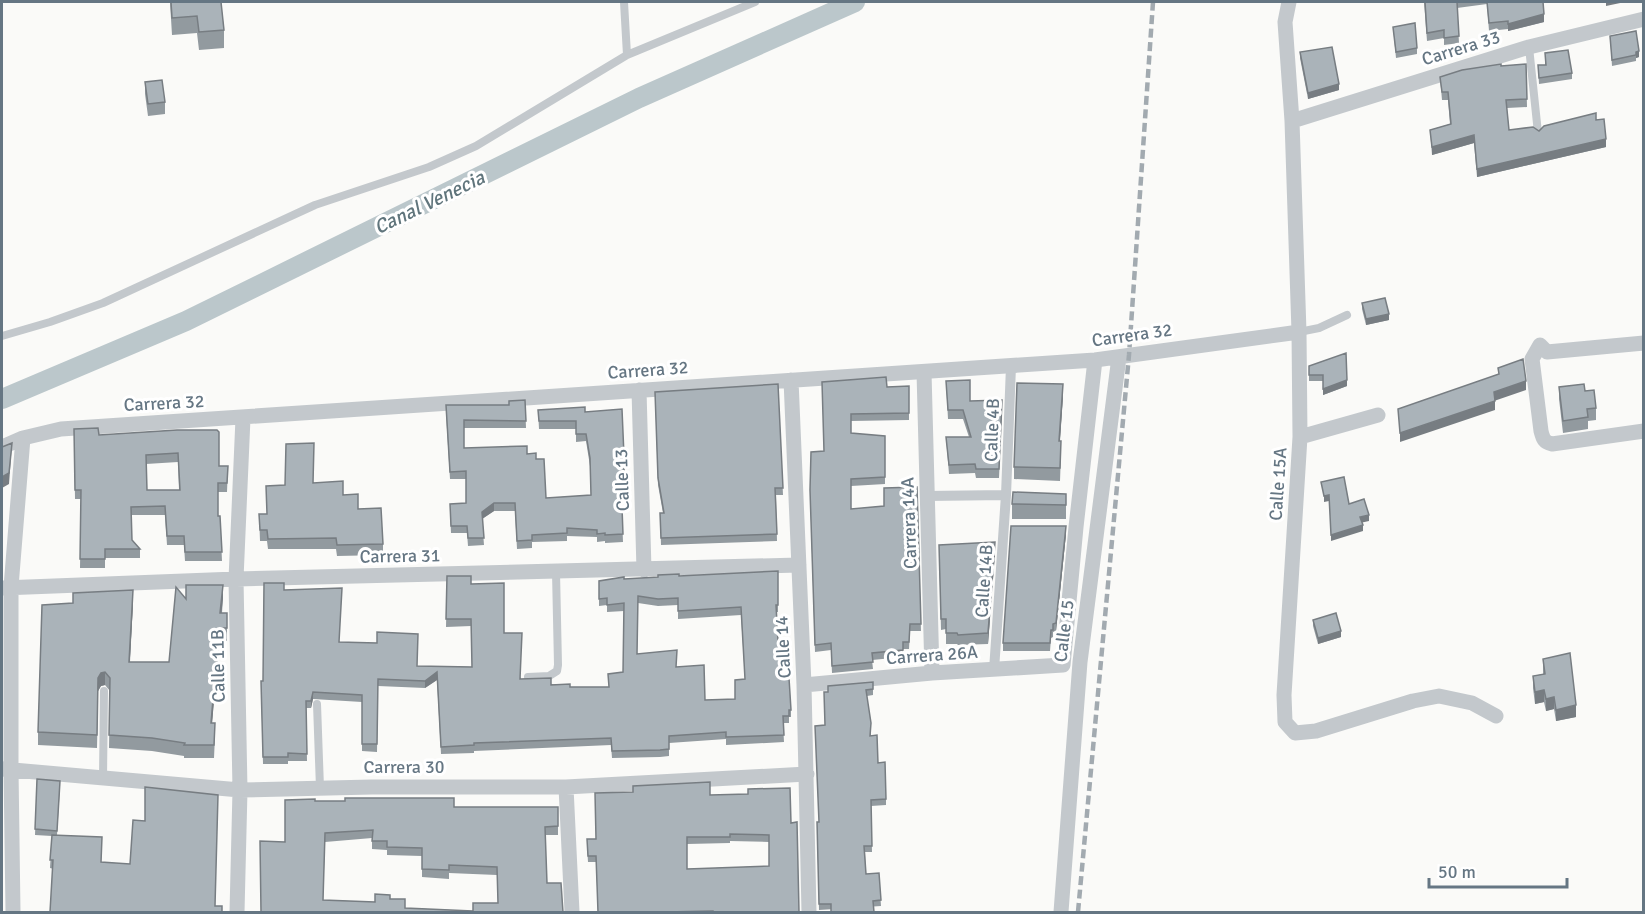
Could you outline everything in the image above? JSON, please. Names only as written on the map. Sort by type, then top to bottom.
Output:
[{"type":"street","name":"Calle 15A","points":[[1288,2],[1285,22],[1292,121],[1300,437],[1284,695],[1285,722],[1289,729],[1300,734],[1413,701],[1439,696],[1472,703],[1496,716]]},
{"type":"street","name":"Carrera 33","points":[[1292,121],[1529,47],[1644,19]]},
{"type":"street","name":"Carrera 32","points":[[2,447],[23,438],[61,429],[1095,360],[1299,332]]},
{"type":"street","points":[[1644,343],[1548,352],[1540,345],[1532,358],[1543,440],[1552,444],[1644,431]]},
{"type":"street","name":"Calle 15","points":[[1061,912],[1080,662],[1119,357]]},
{"type":"street","name":"Calle 15","points":[[1063,664],[1070,527],[1095,360]]},
{"type":"street","name":"Calle 4B","points":[[1006,495],[1011,366]]},
{"type":"street","name":"Carrera 14A","points":[[924,372],[932,673]]},
{"type":"street","name":"Calle 14","points":[[791,380],[804,685],[809,912]]},
{"type":"street","name":"Calle 13","points":[[639,390],[644,570]]},
{"type":"street","points":[[1300,437],[1378,415]]},
{"type":"street","name":"Calle 11B","points":[[237,912],[240,790],[236,579],[243,418]]},
{"type":"street","points":[[13,912],[6,769],[7,588],[23,438]]},
{"type":"street","points":[[927,496],[1006,495]]},
{"type":"street","name":"Calle 14B","points":[[994,670],[1006,495]]},
{"type":"street","points":[[1004,526],[1016,527]]},
{"type":"street","name":"Carrera 31","points":[[7,588],[236,579],[799,565]]},
{"type":"street","name":"Carrera 26A","points":[[804,685],[1063,664]]},
{"type":"street","name":"Carrera 30","points":[[6,769],[240,790],[566,787],[807,774]]},
{"type":"street","points":[[566,787],[572,912]]},
{"type":"lane","points":[[624,2],[627,56]]},
{"type":"lane","points":[[2,336],[103,303],[315,205],[429,167],[476,146],[627,56],[754,2]]},
{"type":"lane","points":[[1529,47],[1538,133]]},
{"type":"lane","points":[[1299,332],[1319,328],[1347,315]]},
{"type":"lane","points":[[528,677],[549,676],[557,671],[556,572]]},
{"type":"lane","points":[[103,778],[104,691]]},
{"type":"lane","points":[[317,704],[320,788]]},
{"type":"building","points":[[171,2],[221,2],[224,30],[199,32],[197,16],[172,18]]},
{"type":"building","points":[[1425,2],[1457,2],[1459,36],[1444,38],[1444,30],[1427,33]]},
{"type":"building","points":[[1487,2],[1543,2],[1544,14],[1508,24],[1508,21],[1489,23]]},
{"type":"building","points":[[1415,23],[1417,48],[1396,52],[1393,27]]},
{"type":"building","points":[[1636,31],[1639,51],[1636,55],[1612,60],[1610,36]]},
{"type":"building","points":[[1332,47],[1339,84],[1308,93],[1300,52]]},
{"type":"building","points":[[1568,50],[1572,73],[1539,78],[1538,65],[1546,65],[1545,53]]},
{"type":"building","points":[[1501,64],[1501,66],[1526,64],[1527,99],[1506,100],[1509,130],[1533,127],[1539,131],[1544,126],[1596,113],[1596,120],[1604,119],[1606,139],[1477,169],[1474,135],[1432,147],[1430,130],[1451,124],[1448,92],[1442,92],[1440,77],[1462,70]]},
{"type":"building","points":[[162,80],[165,102],[148,104],[145,82]]},
{"type":"building","points":[[1385,298],[1389,314],[1366,319],[1362,303]]},
{"type":"building","points":[[1346,353],[1347,380],[1323,389],[1323,375],[1309,375],[1309,366]]},
{"type":"building","points":[[1523,359],[1526,381],[1494,392],[1495,401],[1400,433],[1398,409],[1499,374],[1498,368]]},
{"type":"building","points":[[886,377],[887,387],[909,386],[909,413],[851,414],[851,433],[885,436],[885,477],[851,479],[851,509],[884,506],[884,488],[917,487],[921,624],[910,624],[909,642],[903,642],[903,650],[872,653],[873,662],[832,666],[831,643],[815,645],[811,452],[824,451],[822,382]]},
{"type":"building","points":[[970,380],[970,401],[1002,400],[999,469],[976,469],[975,464],[949,465],[946,437],[971,437],[963,410],[948,410],[946,381]]},
{"type":"building","points":[[1017,383],[1063,384],[1059,441],[1061,441],[1060,468],[1014,467]]},
{"type":"building","points":[[778,384],[783,488],[775,488],[777,534],[661,538],[660,513],[664,513],[658,478],[655,392]]},
{"type":"building","points":[[1584,384],[1585,391],[1594,390],[1596,408],[1587,409],[1588,417],[1563,421],[1559,387]]},
{"type":"building","points":[[525,400],[526,421],[464,420],[464,448],[527,446],[527,454],[536,453],[536,459],[544,459],[546,498],[591,495],[590,458],[586,434],[576,434],[576,421],[539,421],[538,410],[585,407],[585,412],[622,409],[623,534],[605,535],[605,533],[597,534],[597,530],[567,528],[567,533],[532,535],[532,540],[517,541],[515,503],[494,503],[482,512],[484,538],[468,538],[467,526],[451,526],[450,504],[466,503],[466,471],[450,472],[446,405],[509,405],[509,401]]},
{"type":"building","points":[[98,428],[99,435],[217,430],[219,432],[219,466],[228,466],[227,483],[218,483],[218,516],[220,516],[222,552],[185,552],[184,536],[167,536],[165,506],[131,507],[132,540],[140,549],[105,549],[105,559],[80,559],[81,490],[75,490],[74,429]],"holes":[[[178,453],[180,490],[147,490],[146,455]]]},
{"type":"building","points":[[12,443],[9,473],[2,477],[2,447]]},
{"type":"building","points":[[314,443],[313,483],[343,481],[343,495],[358,494],[358,509],[381,508],[383,544],[337,545],[336,538],[268,539],[267,530],[260,530],[259,514],[267,514],[266,486],[285,485],[286,444]]},
{"type":"building","points":[[1344,477],[1349,504],[1364,499],[1369,515],[1360,517],[1363,525],[1331,535],[1329,495],[1324,496],[1321,482]]},
{"type":"building","points":[[1013,492],[1066,494],[1066,505],[1012,504]]},
{"type":"building","points":[[1011,526],[1066,526],[1056,623],[1053,624],[1053,630],[1051,630],[1050,643],[1003,643]]},
{"type":"building","points":[[995,542],[988,633],[958,635],[957,633],[946,633],[946,619],[941,619],[939,545]]},
{"type":"building","points":[[778,571],[778,605],[776,605],[780,678],[789,678],[791,710],[789,710],[789,716],[783,716],[784,735],[726,737],[726,732],[669,736],[669,749],[660,750],[612,751],[611,738],[474,743],[474,745],[441,747],[437,672],[425,681],[378,679],[377,744],[362,744],[362,695],[313,692],[311,701],[306,701],[307,754],[288,753],[288,757],[263,757],[261,681],[263,681],[264,583],[284,583],[284,590],[342,588],[339,642],[377,643],[377,632],[418,634],[417,666],[472,667],[471,619],[446,619],[447,576],[471,576],[471,584],[504,583],[504,633],[522,633],[520,679],[551,678],[551,685],[609,687],[608,674],[623,672],[624,603],[607,605],[607,598],[599,599],[599,581],[624,577],[624,579],[679,574],[679,576]],"holes":[[[638,596],[658,599],[678,598],[678,611],[741,607],[745,679],[735,680],[735,699],[705,700],[704,665],[676,667],[677,650],[637,654]]]},
{"type":"building","points":[[186,585],[223,585],[220,613],[227,613],[227,628],[219,628],[211,723],[215,723],[214,745],[184,745],[185,743],[152,738],[109,735],[110,678],[105,672],[101,673],[98,678],[97,735],[38,732],[42,605],[73,603],[73,593],[133,590],[129,662],[169,662],[176,587],[186,599]]},
{"type":"building","points":[[1336,613],[1341,631],[1318,638],[1313,620]]},
{"type":"building","points":[[1570,653],[1576,705],[1556,710],[1554,697],[1546,699],[1544,690],[1535,692],[1533,676],[1545,674],[1543,659]]},
{"type":"building","points":[[873,682],[873,689],[866,690],[871,723],[870,736],[877,735],[878,763],[885,762],[886,799],[871,800],[872,846],[864,846],[866,874],[879,873],[881,900],[873,901],[874,912],[831,912],[831,904],[819,904],[817,822],[819,822],[815,726],[825,725],[824,692],[828,692],[828,686]]},
{"type":"building","points":[[37,779],[60,781],[57,831],[35,829]]},
{"type":"building","points":[[710,782],[710,795],[748,794],[748,789],[790,788],[791,823],[797,822],[799,912],[598,912],[596,856],[588,856],[587,839],[596,839],[595,793],[633,792],[633,786]],"holes":[[[730,834],[769,835],[769,866],[687,869],[687,837],[730,837]]]},
{"type":"building","points":[[145,787],[218,795],[215,906],[222,906],[222,912],[50,912],[52,835],[102,837],[101,862],[130,864],[133,820],[145,821]]},
{"type":"building","points":[[345,798],[454,798],[454,807],[558,807],[558,826],[545,827],[547,883],[561,883],[563,912],[261,912],[260,841],[285,842],[285,800],[345,801]],"holes":[[[373,830],[372,841],[387,841],[387,847],[422,848],[422,869],[449,870],[449,865],[497,867],[498,903],[473,903],[473,911],[405,908],[405,899],[390,899],[390,895],[375,894],[375,902],[323,900],[325,833]]]},
{"type":"waterway","name":"Canal Venecia","points":[[2,399],[186,321],[639,98],[855,2]]},
{"type":"railway","points":[[1078,912],[1129,355],[1153,2]]}]
